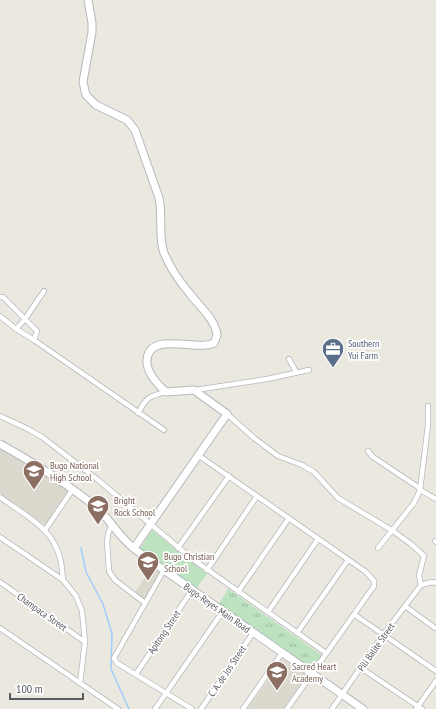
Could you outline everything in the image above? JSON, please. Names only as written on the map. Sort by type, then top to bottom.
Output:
[{"type":"street","points":[[88,0],[92,22],[92,32],[83,82],[86,95],[96,105],[127,120],[139,136],[159,198],[162,215],[161,242],[164,253],[183,286],[209,318],[216,330],[216,340],[210,345],[206,346],[173,343],[157,346],[152,349],[148,355],[148,366],[157,384],[166,392]]},
{"type":"street","points":[[16,330],[44,291]]},
{"type":"street","points":[[0,297],[3,297],[37,331],[34,340]]},
{"type":"street","points":[[0,316],[16,330],[34,340],[164,430]]},
{"type":"street","points":[[289,359],[296,372]]},
{"type":"street","points":[[138,413],[143,404],[152,395],[267,380],[309,370]]},
{"type":"street","points":[[194,390],[278,456],[302,465],[314,472],[338,498],[393,531],[411,544],[424,556],[419,575],[421,585],[435,582]]},
{"type":"street","points":[[378,548],[414,503],[420,490],[428,424],[428,406]]},
{"type":"street","points":[[134,548],[226,414]]},
{"type":"street","points":[[0,416],[42,437],[98,480],[178,548],[326,653]]},
{"type":"street","name":"Bugo-Reyes Main Road","points":[[0,444],[45,470],[73,489],[96,508],[134,548],[363,709]]},
{"type":"street","points":[[368,451],[373,457],[418,487],[420,490],[436,499]]},
{"type":"street","points":[[198,455],[373,578],[375,584],[355,615],[326,653],[287,709]]},
{"type":"street","points":[[178,548],[229,476]]},
{"type":"street","points":[[45,530],[73,489]]},
{"type":"street","points":[[207,570],[257,496]]},
{"type":"street","points":[[0,497],[45,530],[54,543],[59,554],[63,580]]},
{"type":"street","points":[[238,592],[289,518]]},
{"type":"street","points":[[112,524],[107,542],[109,571],[115,580],[145,603]]},
{"type":"street","points":[[0,537],[63,580],[73,591],[80,605],[84,620],[85,642],[80,683]]},
{"type":"street","points":[[268,612],[318,539]]},
{"type":"street","points":[[297,633],[348,560]]},
{"type":"street","points":[[164,570],[114,658],[117,663],[192,709]]},
{"type":"street","name":"Champaca Street","points":[[0,582],[85,642]]},
{"type":"street","name":"Pili Balite Street","points":[[332,709],[383,635],[421,585]]},
{"type":"street","name":"Apitong Street","points":[[136,674],[192,590]]},
{"type":"street","points":[[405,606],[435,628]]},
{"type":"street","points":[[155,709],[223,611]]},
{"type":"street","points":[[355,615],[436,671]]},
{"type":"street","points":[[0,628],[118,709]]},
{"type":"street","name":"C. A. de Jos Street","points":[[201,709],[253,633]]},
{"type":"street","points":[[243,709],[282,653]]},
{"type":"street","points":[[361,668],[419,708],[436,681]]},
{"type":"shaded area","name":"Bugo National High School","points":[[0,448],[70,489],[45,525],[0,493]]},
{"type":"shaded area","name":"Bugo Christian School","points":[[152,566],[161,573],[146,600],[135,592]]},
{"type":"shaded area","name":"Sacred Heart Academy","points":[[283,659],[307,676],[283,709],[247,709]]},
{"type":"green space","points":[[152,530],[207,574],[196,589],[140,549]]},
{"type":"green space","points":[[228,589],[323,656],[313,670],[219,604]]},
{"type":"waterway","points":[[81,548],[86,572],[103,604],[112,634],[111,669],[129,709]]},
{"type":"place","name":"Southern Yui Farm","points":[[333,368]]},
{"type":"place","name":"Bugo National High School","points":[[34,490]]},
{"type":"place","name":"Bright Rock School","points":[[98,526]]},
{"type":"place","name":"Bugo Christian School","points":[[148,582]]},
{"type":"place","name":"Sacred Heart Academy","points":[[277,692]]}]
